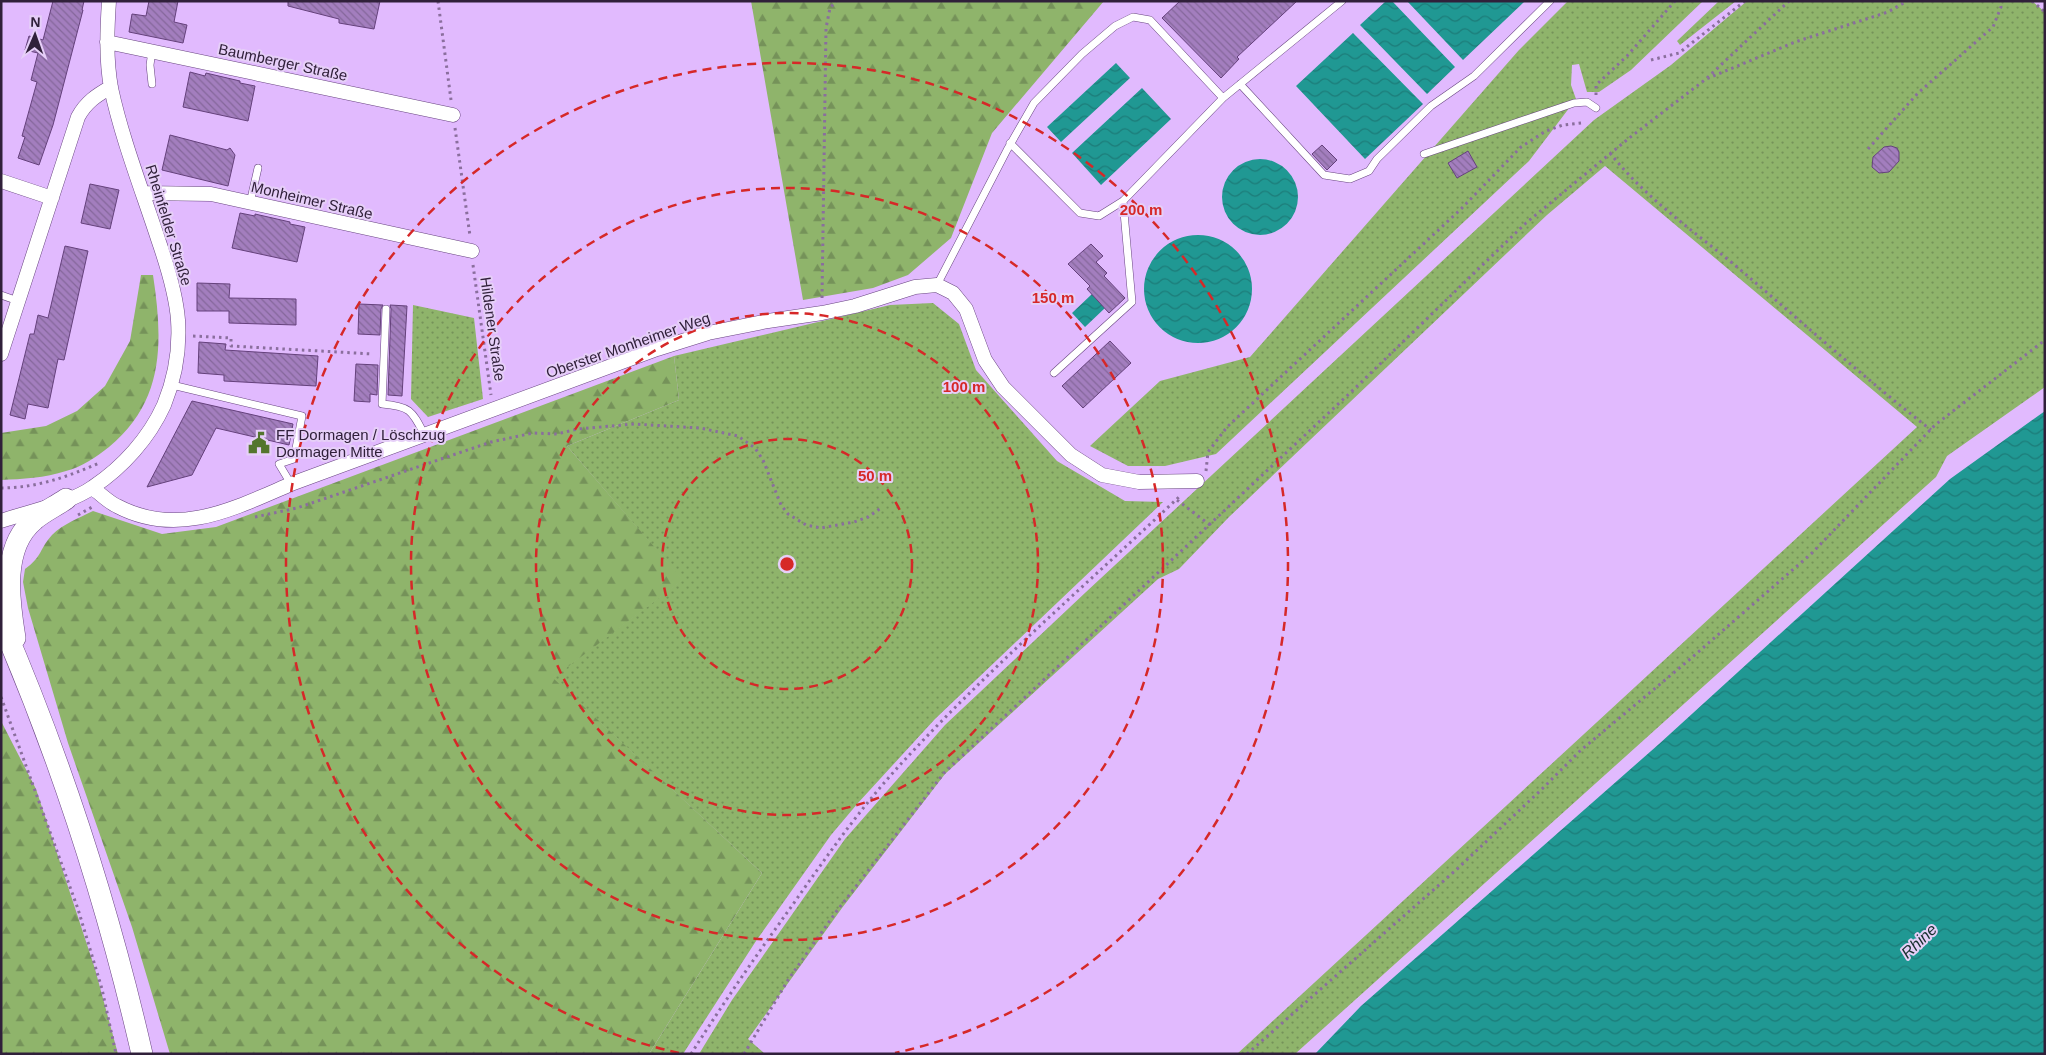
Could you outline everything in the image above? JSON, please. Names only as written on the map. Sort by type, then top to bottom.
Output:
[{"type":"main road","points":[[20,665],[9,591],[10,565],[13,554],[24,531],[33,521],[66,499]]},
{"type":"main road","points":[[1,621],[20,665],[78,824],[114,940],[142,1054]]},
{"type":"street","name":"Rheinfelder Straße","points":[[1,521],[92,488],[119,466],[155,425],[172,385],[177,357],[178,320],[170,277],[111,87],[107,42],[110,1]]},
{"type":"street","name":"Baumberger Straße","points":[[107,42],[453,115]]},
{"type":"street","points":[[1,354],[78,117],[82,108],[92,98],[111,87]]},
{"type":"street","points":[[1,181],[52,198]]},
{"type":"street","name":"Monheimer Straße","points":[[143,193],[212,194],[472,251]]},
{"type":"street","name":"Oberster Monheimer Weg","points":[[92,488],[115,505],[143,518],[176,521],[209,517],[424,434],[648,352],[708,334],[768,320],[822,314],[855,306],[915,287],[937,285]]},
{"type":"street","points":[[937,285],[953,293],[966,309],[985,360],[1003,387],[1072,455],[1102,475],[1139,482],[1201,476]]},
{"type":"lane","points":[[1010,143],[1080,212],[1099,216],[1123,201],[1223,98],[1342,1]]},
{"type":"lane","points":[[1240,84],[1324,175],[1350,179],[1369,171],[1377,159],[1431,106],[1474,76],[1550,1]]},
{"type":"lane","points":[[937,285],[1010,143],[1034,103],[1082,54],[1115,26],[1133,16],[1150,20],[1223,98]]},
{"type":"lane","points":[[152,51],[150,65],[152,84]]},
{"type":"lane","points":[[1424,154],[1574,103],[1587,102],[1596,108]]},
{"type":"lane","points":[[250,202],[258,168]]},
{"type":"lane","points":[[1054,374],[1132,302],[1123,201]]},
{"type":"lane","points":[[1,295],[18,301]]},
{"type":"lane","points":[[386,309],[382,404],[400,405],[408,409],[414,414],[424,434]]},
{"type":"lane","points":[[172,385],[302,416],[294,459],[279,464],[291,484]]},
{"type":"path","points":[[822,314],[826,28],[830,8],[836,1]]},
{"type":"path","points":[[1596,108],[1596,85],[1627,56],[1675,1]]},
{"type":"path","points":[[1650,60],[1679,53],[1745,1]]},
{"type":"path","points":[[744,1054],[788,980],[836,912],[944,772],[1210,525],[1526,223],[1610,153],[1706,79],[1789,1]]},
{"type":"path","points":[[1706,79],[1795,42],[1888,12],[1907,1]]},
{"type":"path","points":[[1868,149],[1918,93],[1994,26],[2001,7],[2000,1]]},
{"type":"path","points":[[2032,1],[2045,12]]},
{"type":"path","points":[[691,1054],[723,1003],[846,828],[898,767],[953,709],[1003,660],[1177,500],[1201,476],[1208,452],[1227,427],[1461,209],[1521,147],[1546,132],[1563,125],[1581,123]]},
{"type":"path","points":[[1610,153],[1627,174],[1671,215],[1742,271],[1862,375],[1931,430]]},
{"type":"path","name":"Hildener Straße","points":[[472,251],[493,410]]},
{"type":"path","points":[[178,336],[231,338],[231,346],[384,355]]},
{"type":"path","points":[[1247,1054],[1456,870],[1581,750],[1689,660],[1812,553],[1931,430],[1962,403],[2045,340]]},
{"type":"path","points":[[246,518],[264,516],[297,508],[491,442],[533,433],[557,434],[578,429],[634,424],[700,428],[738,436],[754,448],[763,460],[781,505],[788,514],[806,525],[821,528],[854,522],[881,508]]},
{"type":"path","points":[[1,488],[31,487],[70,476],[105,460]]},
{"type":"path","points":[[1177,500],[1210,525]]},
{"type":"path","points":[[1,697],[78,909],[102,989],[116,1054]]},
{"type":"green space","points":[[751,1],[1104,1],[992,133],[951,238],[908,275],[873,288],[803,300]]},
{"type":"green space","points":[[1568,1],[1703,1],[1631,70],[1599,92],[1587,92],[1579,64],[1572,65],[1571,85],[1576,99],[1529,161],[1216,454],[1165,466],[1128,466],[1090,446],[1160,381],[1250,357],[1519,50]]},
{"type":"green space","points":[[1719,1],[1736,1],[1680,45],[1677,41]]},
{"type":"green space","points":[[1747,1],[2032,1],[2045,12],[2045,387],[1947,456],[1936,477],[1295,1054],[1237,1054],[1917,427],[1605,166],[1547,215],[1229,517],[1179,569],[1158,579],[945,774],[842,908],[748,1039],[765,1054],[699,1054],[732,1000],[845,839],[945,725],[1594,120],[1671,65]]},
{"type":"green space","points":[[141,275],[153,275],[158,323],[158,346],[156,368],[150,390],[141,410],[127,429],[109,447],[83,464],[50,475],[1,480],[1,433],[46,426],[77,411],[105,386],[130,341]]},
{"type":"green space","points":[[933,303],[959,324],[976,370],[1057,461],[1125,501],[1163,502],[935,719],[858,803],[831,835],[756,941],[683,1054],[649,1054],[762,873],[552,678],[682,580],[567,446],[679,400],[674,356],[890,305]]},
{"type":"green space","points":[[413,305],[474,318],[483,399],[428,417],[411,399]]},
{"type":"green space","points":[[674,356],[679,400],[567,446],[683,580],[553,678],[762,873],[649,1054],[170,1054],[132,927],[68,743],[28,608],[23,582],[25,569],[31,565],[56,531],[93,511],[162,534],[216,527]]},
{"type":"green space","points":[[1,721],[36,789],[95,969],[118,1054],[1,1054]]},
{"type":"water","points":[[1386,1],[1392,1],[1455,67],[1427,94],[1360,25]]},
{"type":"water","points":[[1407,1],[1524,1],[1524,2],[1463,60]]},
{"type":"water","points":[[1353,33],[1423,104],[1365,159],[1296,86]]},
{"type":"water","points":[[1116,63],[1130,78],[1061,142],[1047,127]]},
{"type":"water","points":[[1142,88],[1171,119],[1101,185],[1072,153]]},
{"type":"water","points":[[1260,159],[1274,162],[1287,170],[1295,183],[1298,197],[1295,211],[1287,224],[1274,232],[1260,235],[1246,232],[1233,224],[1225,211],[1222,197],[1225,183],[1233,170],[1246,162]]},
{"type":"water","points":[[1198,235],[1219,239],[1236,251],[1248,268],[1252,289],[1248,310],[1236,327],[1219,339],[1198,343],[1177,339],[1160,327],[1148,310],[1144,289],[1148,268],[1160,251],[1177,239]]},
{"type":"water","points":[[1092,294],[1105,308],[1085,327],[1072,313]]},
{"type":"water","name":"Rhine","points":[[2045,411],[2045,1054],[1315,1054],[1361,1006],[1659,744],[1950,479]]},
{"type":"building","points":[[53,1],[84,1],[53,125],[39,165],[18,158],[25,137],[22,136],[37,82],[31,80],[38,53],[25,50],[29,36],[43,40]]},
{"type":"building","points":[[149,1],[178,1],[174,22],[187,25],[183,43],[129,32],[132,14],[146,16]]},
{"type":"building","points":[[288,1],[380,1],[374,29],[339,23],[339,19],[288,6]]},
{"type":"building","points":[[1180,1],[1297,1],[1237,57],[1239,59],[1221,78],[1162,18]]},
{"type":"building","points":[[190,72],[205,76],[206,73],[255,86],[248,121],[183,107]]},
{"type":"building","points":[[170,135],[227,150],[230,148],[235,155],[228,186],[162,170]]},
{"type":"building","points":[[1322,145],[1337,160],[1327,170],[1312,154]]},
{"type":"building","points":[[1891,146],[1897,148],[1899,161],[1889,172],[1879,173],[1872,167],[1873,157],[1884,147]]},
{"type":"building","points":[[1468,151],[1477,167],[1457,178],[1448,163]]},
{"type":"building","points":[[90,184],[119,190],[110,229],[81,223]]},
{"type":"building","points":[[240,213],[255,216],[255,214],[305,227],[297,262],[232,248]]},
{"type":"building","points":[[1091,244],[1103,256],[1096,262],[1107,273],[1104,276],[1125,298],[1109,313],[1087,289],[1090,286],[1068,264]]},
{"type":"building","points":[[65,246],[88,251],[64,360],[58,359],[48,408],[28,404],[25,419],[10,415],[30,334],[34,334],[38,315],[48,318]]},
{"type":"building","points":[[197,283],[230,284],[229,298],[296,299],[296,325],[229,323],[229,311],[197,311]]},
{"type":"building","points":[[359,304],[383,305],[381,309],[380,335],[358,334]]},
{"type":"building","points":[[390,305],[407,306],[402,396],[388,395]]},
{"type":"building","points":[[1110,341],[1131,363],[1083,408],[1062,386]]},
{"type":"building","points":[[199,342],[226,344],[225,350],[318,356],[316,386],[224,381],[224,375],[198,373]]},
{"type":"building","points":[[356,364],[378,365],[377,395],[370,394],[370,402],[354,401]]},
{"type":"building","points":[[192,401],[293,424],[289,445],[216,428],[192,475],[147,487]]},
{"type":"place","name":"FF Dormagen / Löschzug Dormagen Mitte","points":[[259,443]]}]
